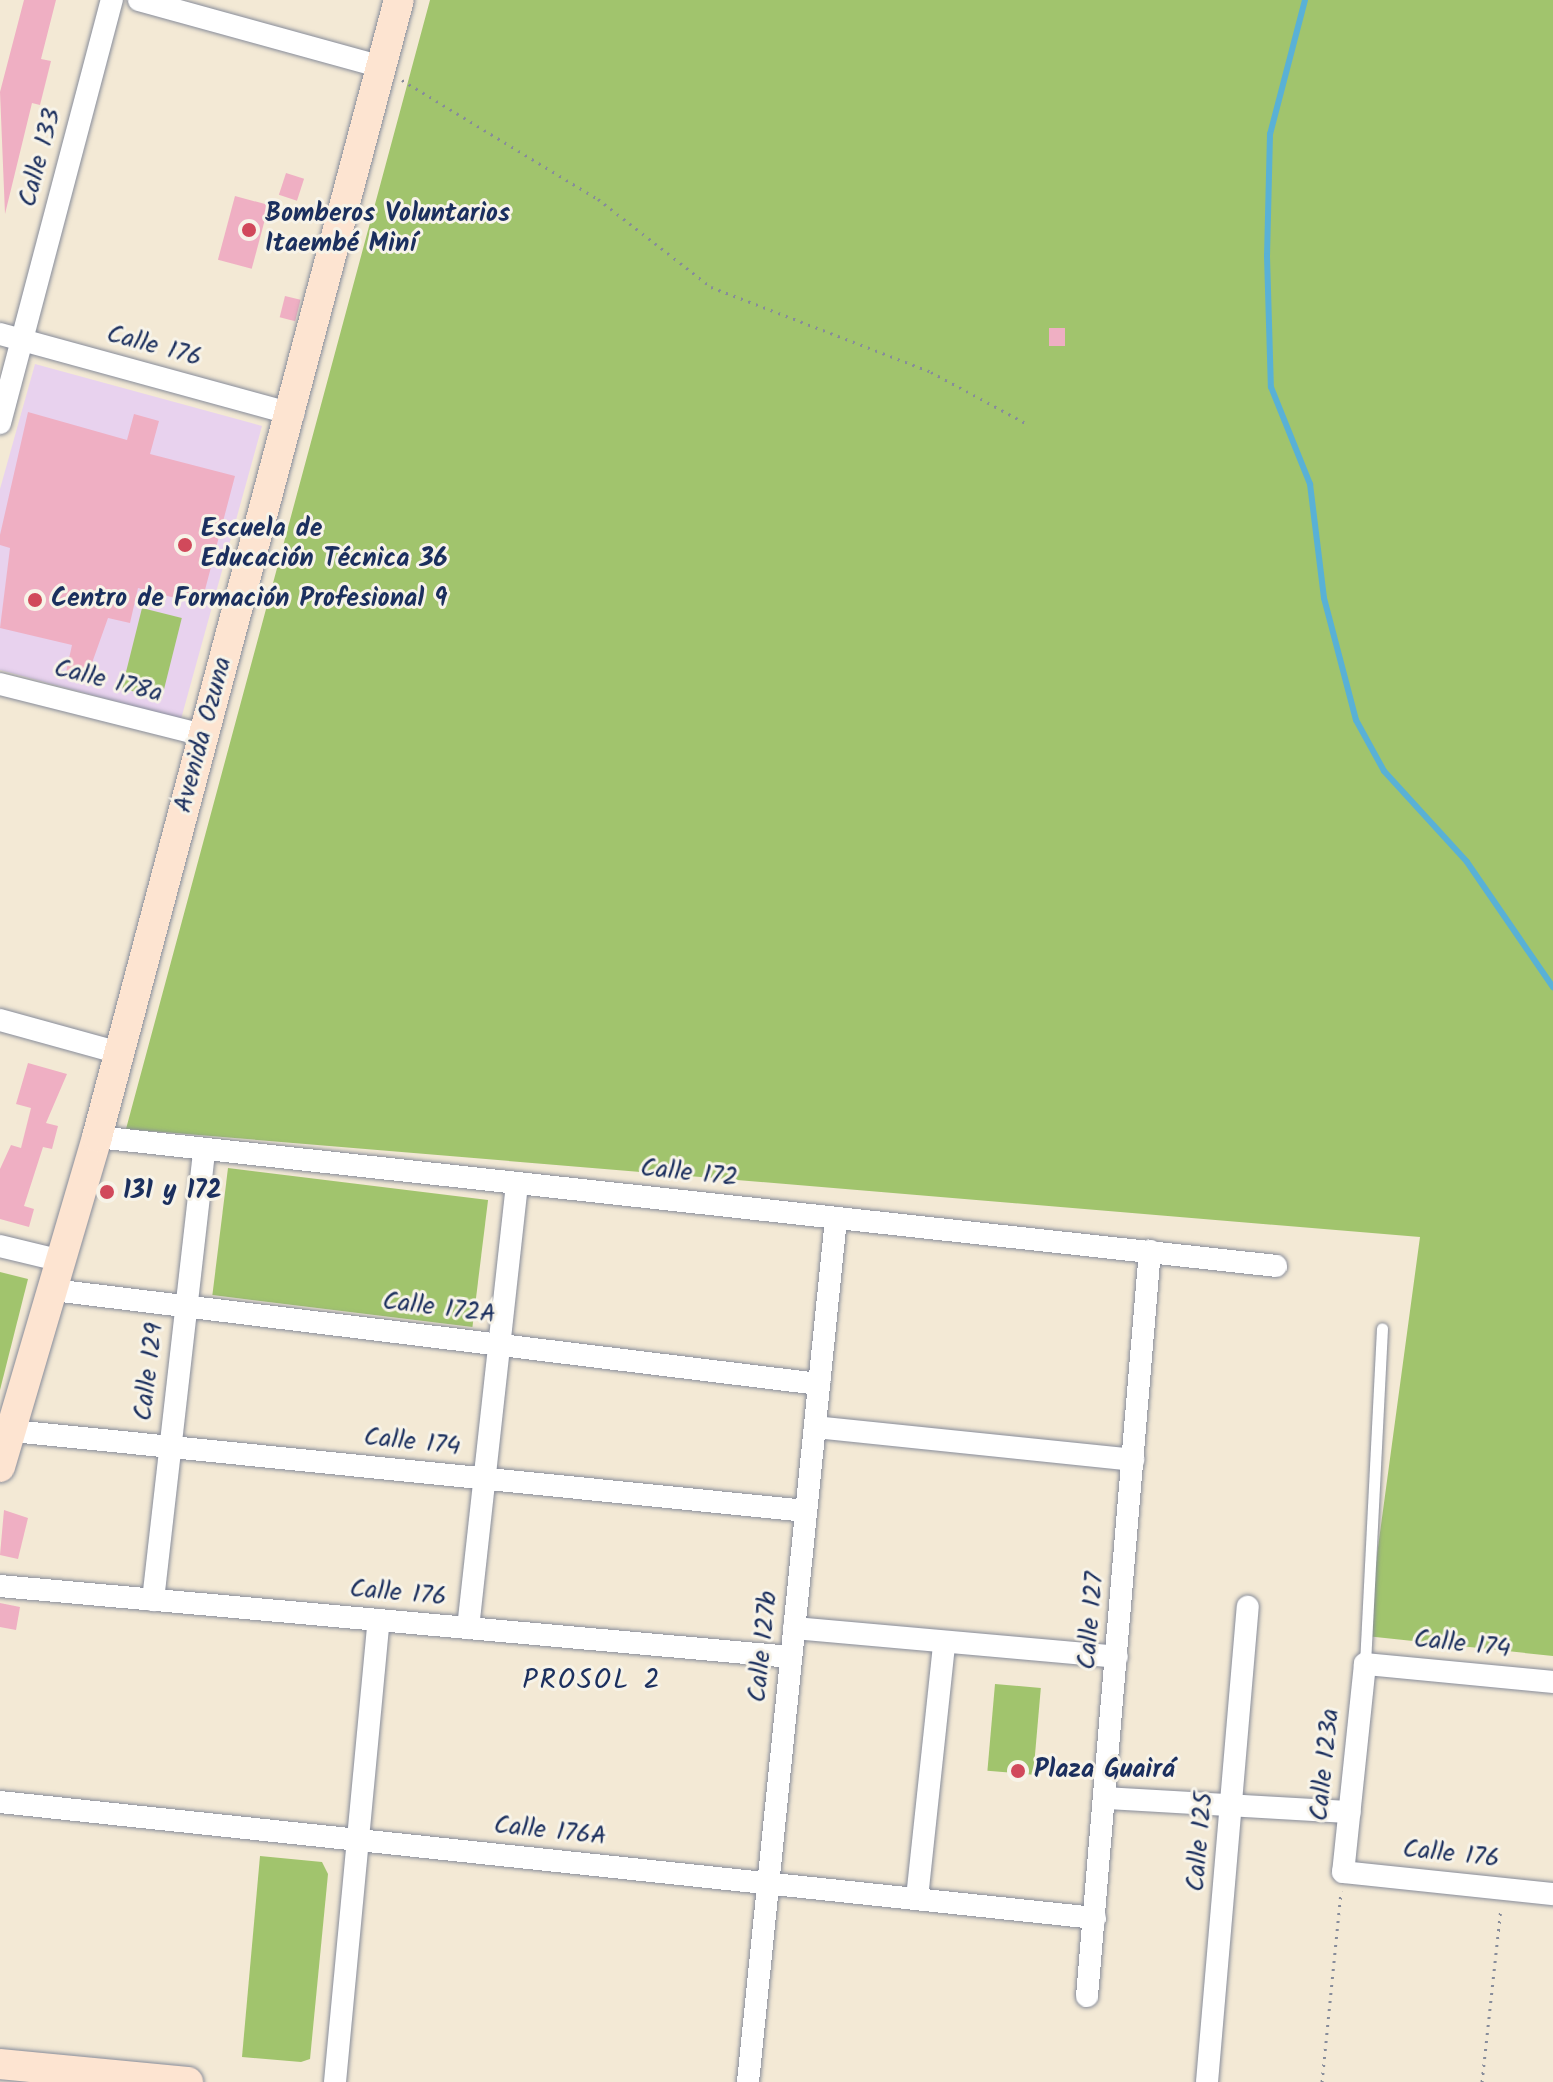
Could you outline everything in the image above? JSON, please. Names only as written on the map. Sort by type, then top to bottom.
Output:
[{"type":"main road","name":"Avenida Ozuna","points":[[0,1467],[13,1431],[120,1053],[203,735],[293,414],[399,0]]},
{"type":"main road","points":[[0,2064],[188,2082]]},
{"type":"street","name":"Calle 133","points":[[0,423],[112,0]]},
{"type":"street","points":[[139,0],[382,67]]},
{"type":"street","name":"Calle 176","points":[[0,334],[293,414]]},
{"type":"street","name":"Calle 178a","points":[[0,684],[203,735]]},
{"type":"street","points":[[0,1020],[120,1053]]},
{"type":"street","name":"Calle 172","points":[[97,1137],[1276,1266]]},
{"type":"street","name":"Calle 129","points":[[153,1600],[204,1151]]},
{"type":"street","points":[[468,1628],[517,1184]]},
{"type":"street","name":"Calle 127b","points":[[748,2082],[836,1218]]},
{"type":"street","points":[[0,1246],[62,1261]]},
{"type":"street","name":"Calle 127","points":[[1087,1996],[1150,1251]]},
{"type":"street","name":"Calle 172A","points":[[53,1290],[819,1384]]},
{"type":"street","points":[[815,1427],[1133,1460]]},
{"type":"street","name":"Calle 174","points":[[13,1431],[806,1511]]},
{"type":"street","name":"Calle 176","points":[[0,1586],[791,1657]]},
{"type":"street","name":"Calle 125","points":[[1207,2082],[1248,1607]]},
{"type":"street","points":[[335,2082],[379,1620]]},
{"type":"street","points":[[794,1628],[944,1645],[1117,1657]]},
{"type":"street","points":[[917,1898],[944,1645]]},
{"type":"street","name":"Calle 174","points":[[1365,1664],[1553,1682]]},
{"type":"street","name":"Calle 123a","points":[[1343,1872],[1365,1664]]},
{"type":"street","points":[[1106,1798],[1350,1812]]},
{"type":"street","name":"Calle 176A","points":[[0,1802],[1095,1918]]},
{"type":"street","name":"Calle 176","points":[[1343,1872],[1553,1894]]},
{"type":"lane","points":[[1365,1664],[1382,1328]]},
{"type":"path","points":[[382,67],[598,199],[711,287],[931,372],[1027,424]]},
{"type":"path","points":[[1322,2082],[1343,1872]]},
{"type":"path","points":[[1482,2082],[1503,1888]]},
{"type":"shaded area","points":[[35,364],[262,426],[181,719],[0,670],[0,489]]},
{"type":"green space","points":[[430,0],[1553,0],[1553,1656],[1366,1636],[1420,1237],[126,1129]]},
{"type":"green space","points":[[142,608],[182,618],[162,698],[122,689]]},
{"type":"green space","points":[[228,1168],[488,1200],[472,1327],[212,1295]]},
{"type":"green space","points":[[0,1272],[28,1279],[0,1390]]},
{"type":"green space","points":[[995,1684],[1041,1688],[1033,1775],[987,1771]]},
{"type":"green space","points":[[260,1856],[322,1862],[328,1874],[310,2059],[301,2062],[242,2057]]},
{"type":"building","points":[[24,0],[56,0],[41,59],[51,61],[40,105],[32,103],[5,214],[0,92]]},
{"type":"building","points":[[286,173],[304,179],[297,201],[279,195]]},
{"type":"building","points":[[235,196],[269,205],[252,269],[218,260]]},
{"type":"building","points":[[285,296],[301,300],[295,321],[280,317]]},
{"type":"building","points":[[1049,328],[1065,328],[1065,346],[1049,346]]},
{"type":"building","points":[[28,412],[127,440],[134,414],[159,421],[150,454],[235,476],[201,605],[138,588],[130,623],[108,618],[87,677],[66,672],[72,645],[0,628],[10,548],[0,545],[0,535]]},
{"type":"building","points":[[28,1063],[67,1074],[46,1123],[58,1126],[52,1149],[43,1147],[24,1206],[34,1209],[29,1227],[0,1219],[0,1169],[11,1145],[21,1148],[31,1108],[16,1104]]},
{"type":"building","points":[[4,1510],[28,1518],[18,1559],[0,1555]]},
{"type":"building","points":[[0,1603],[20,1607],[16,1630],[0,1627]]},
{"type":"waterway","points":[[1305,0],[1270,134],[1267,256],[1271,387],[1310,484],[1324,598],[1356,720],[1384,771],[1467,862],[1553,987]]},
{"type":"place","name":"Bomberos Voluntarios Itaembé Miní","points":[[249,230]]},
{"type":"place","name":"Escuela de Educación Técnica 36","points":[[185,545]]},
{"type":"place","name":"Centro de Formación Profesional 9","points":[[35,600]]},
{"type":"place","name":"131 y 172","points":[[107,1192]]},
{"type":"place","name":"Plaza Guairá","points":[[1018,1771]]},
{"type":"district","name":"PROSOL 2","points":[[592,1681]]}]
